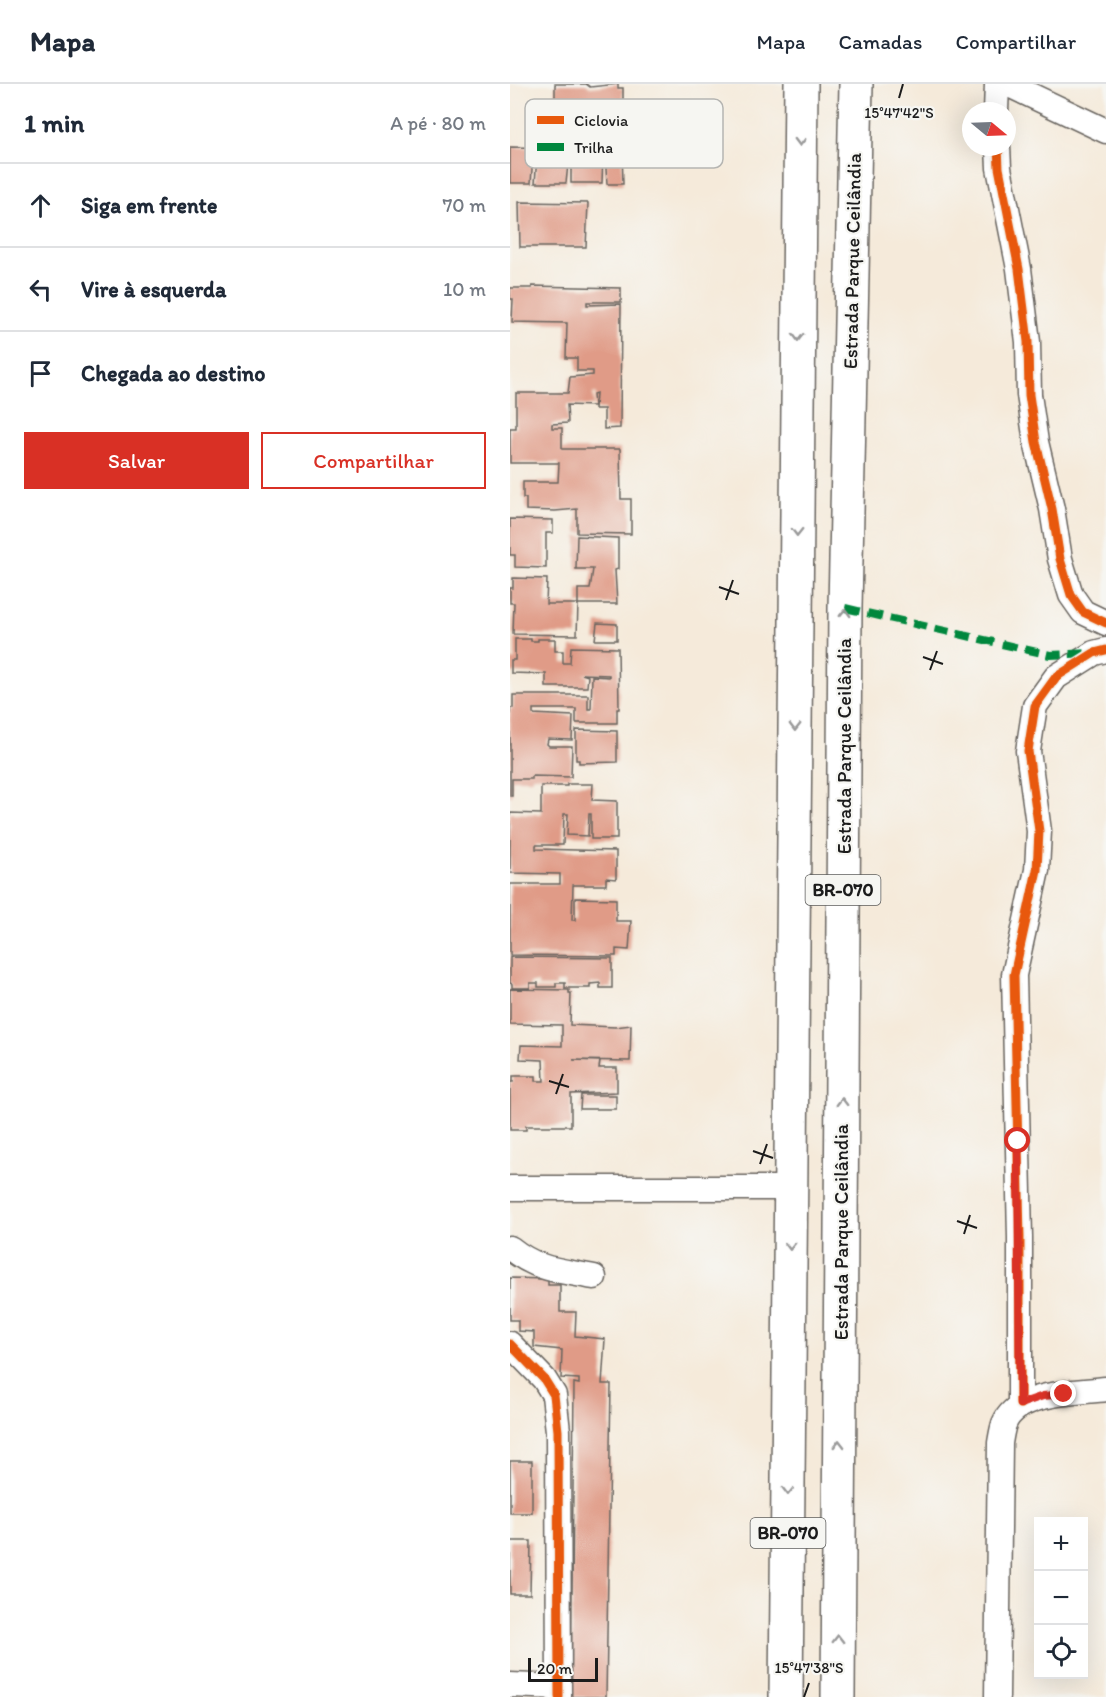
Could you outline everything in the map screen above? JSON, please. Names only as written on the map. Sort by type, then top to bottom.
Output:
[{"type":"highway","name":"BR-070","points":[[786,1697],[801,84]]},
{"type":"highway","name":"Estrada Parque Ceilândia","points":[[837,1697],[845,608],[856,84]]},
{"type":"street","points":[[996,102],[997,84]]},
{"type":"street","points":[[1007,84],[1106,131]]},
{"type":"street","points":[[998,156],[1020,279],[1028,342],[1029,395],[1036,442],[1052,509],[1060,559],[1071,595],[1083,612],[1106,623]]},
{"type":"street","points":[[1020,1404],[1020,1237],[1014,975],[1037,870],[1039,831],[1028,751],[1035,706],[1056,676],[1094,653],[1106,650]]},
{"type":"street","points":[[510,1188],[791,1188]]},
{"type":"street","points":[[510,1248],[540,1267],[594,1277]]},
{"type":"street","points":[[510,1344],[544,1379],[554,1395],[558,1431],[558,1692],[510,1685]]},
{"type":"street","points":[[997,1697],[1000,1443],[1004,1422],[1020,1404],[1043,1396],[1106,1389]]},
{"type":"building","points":[[555,84],[586,84],[590,87],[618,84],[618,88],[623,88],[623,99],[555,99]]},
{"type":"building","points":[[510,147],[525,147],[525,168],[532,168],[531,183],[510,183]]},
{"type":"building","points":[[536,168],[568,168],[566,183],[535,183]]},
{"type":"building","points":[[571,168],[603,168],[602,183],[571,183]]},
{"type":"building","points":[[606,168],[623,168],[623,184],[607,184]]},
{"type":"building","points":[[519,202],[588,203],[586,247],[520,247]]},
{"type":"building","points":[[532,286],[621,288],[621,302],[587,302],[587,305],[621,304],[620,428],[604,429],[604,409],[595,409],[596,393],[593,394],[594,406],[567,405],[568,423],[552,424],[552,428],[562,428],[562,449],[620,449],[621,499],[631,499],[631,534],[577,533],[577,509],[526,510],[523,482],[558,482],[559,463],[510,463],[510,428],[516,428],[516,393],[568,393],[570,377],[593,375],[593,371],[577,371],[577,358],[566,358],[567,323],[512,322],[513,299],[510,299],[510,288],[532,288]]},
{"type":"building","points":[[510,519],[553,520],[553,533],[546,533],[546,568],[515,567],[515,555],[510,555]]},
{"type":"building","points":[[577,536],[618,538],[618,569],[615,570],[617,604],[578,604],[578,589],[590,589],[593,569],[576,569]]},
{"type":"building","points":[[513,578],[547,579],[546,604],[578,604],[577,635],[513,634],[514,603],[510,603],[510,588],[513,588]]},
{"type":"building","points":[[597,623],[617,624],[617,640],[595,640]]},
{"type":"building","points":[[515,639],[538,641],[538,639],[555,639],[555,651],[563,651],[563,663],[570,663],[571,647],[618,648],[619,709],[617,709],[617,723],[576,723],[576,709],[533,709],[533,714],[573,716],[572,740],[548,739],[547,744],[549,746],[572,746],[571,777],[532,776],[532,779],[512,779],[512,796],[510,796],[510,708],[513,708],[513,695],[588,695],[588,709],[591,709],[592,676],[609,677],[609,675],[582,674],[588,676],[587,687],[546,687],[546,674],[511,673],[511,660],[515,660]]},
{"type":"building","points":[[576,730],[617,731],[617,762],[579,763],[579,760],[576,760]]},
{"type":"building","points":[[567,784],[593,784],[592,800],[617,801],[617,839],[591,839],[591,814],[589,814],[588,836],[567,835],[568,814],[564,814],[563,845],[536,845],[536,849],[616,851],[616,879],[606,878],[606,885],[573,885],[572,920],[575,920],[575,898],[616,899],[616,921],[631,921],[629,950],[616,949],[616,956],[510,955],[510,884],[560,884],[560,874],[510,873],[510,813],[541,814],[541,786],[567,786]]},
{"type":"building","points":[[510,957],[612,958],[612,988],[600,988],[600,983],[590,984],[590,988],[565,988],[565,983],[556,983],[556,987],[538,987],[538,983],[530,983],[530,988],[512,988]]},
{"type":"building","points":[[510,989],[569,990],[571,993],[570,1025],[615,1027],[631,1025],[630,1061],[573,1060],[600,1061],[599,1068],[617,1068],[617,1092],[571,1094],[571,1126],[526,1126],[526,1130],[510,1130],[510,1082],[513,1082],[513,1076],[536,1076],[536,1081],[544,1081],[543,1060],[520,1059],[521,1045],[562,1046],[562,1025],[510,1024]]},
{"type":"building","points":[[581,1095],[616,1095],[616,1109],[580,1109]]},
{"type":"building","points":[[510,1278],[545,1279],[548,1280],[548,1285],[560,1285],[560,1312],[576,1312],[575,1336],[605,1339],[602,1384],[611,1384],[606,1697],[571,1697],[574,1383],[579,1384],[579,1379],[561,1378],[562,1350],[534,1347],[534,1332],[518,1331],[518,1320],[510,1320]]},
{"type":"building","points":[[510,1461],[532,1461],[532,1513],[510,1513]]},
{"type":"building","points":[[510,1541],[531,1541],[530,1594],[510,1594]]},
{"type":"marked path","points":[[845,608],[1050,655],[1089,653]]},
{"type":"cycle path","points":[[998,156],[1019,269],[1028,342],[1029,395],[1036,442],[1052,509],[1060,559],[1071,595],[1083,612],[1106,623]]},
{"type":"cycle path","points":[[1020,1404],[1020,1237],[1014,975],[1037,870],[1039,831],[1028,751],[1035,706],[1056,677],[1094,653],[1106,650]]},
{"type":"cycle path","points":[[510,1344],[544,1379],[554,1395],[558,1431],[559,1697]]},
{"type":"route","points":[[1018,1141],[1020,1404],[1043,1396],[1064,1394]]}]
